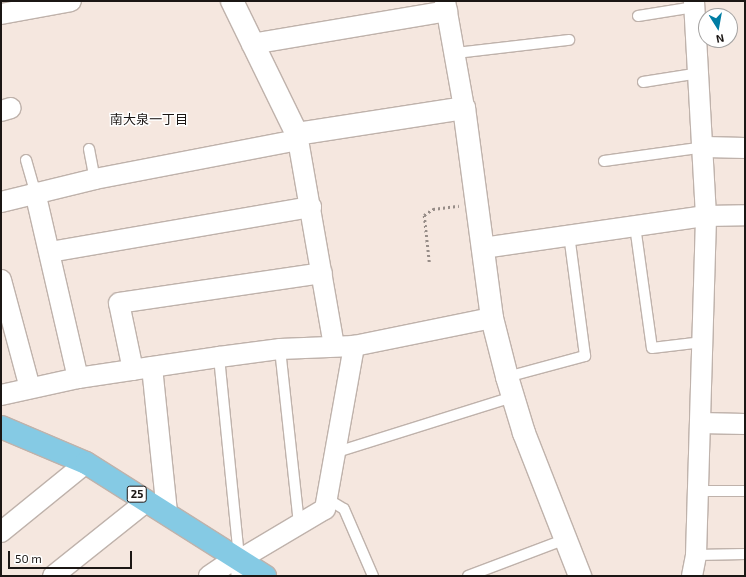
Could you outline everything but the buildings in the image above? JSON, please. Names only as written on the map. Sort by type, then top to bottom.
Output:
[{"type":"main road","name":"25","points":[[2,429],[86,463],[167,513],[239,564],[265,576]]},
{"type":"street","points":[[1,14],[71,1]]},
{"type":"street","points":[[232,1],[298,137],[334,346]]},
{"type":"street","points":[[252,44],[446,3],[456,53],[492,318],[509,387],[580,576]]},
{"type":"street","points":[[692,576],[696,555],[706,216],[705,147],[694,4]]},
{"type":"street","points":[[1,202],[35,192],[95,178],[298,137],[464,108]]},
{"type":"street","points":[[705,147],[745,148]]},
{"type":"street","points":[[35,192],[78,378]]},
{"type":"street","points":[[50,252],[311,207]]},
{"type":"street","points":[[483,248],[706,216],[745,215]]},
{"type":"street","points":[[167,513],[142,368],[119,303],[322,273]]},
{"type":"street","points":[[1,280],[30,388]]},
{"type":"street","points":[[1,394],[78,378],[219,357],[280,349],[354,346],[492,318]]},
{"type":"street","points":[[209,576],[239,564],[325,509],[329,500],[354,346]]},
{"type":"street","points":[[700,423],[745,424]]},
{"type":"street","points":[[1,532],[86,463]]},
{"type":"street","points":[[53,576],[147,501]]},
{"type":"lane","points":[[638,16],[694,4]]},
{"type":"lane","points":[[456,53],[569,40]]},
{"type":"lane","points":[[643,82],[700,73]]},
{"type":"lane","points":[[604,161],[705,147]]},
{"type":"lane","points":[[89,149],[95,178]]},
{"type":"lane","points":[[26,160],[35,192]]},
{"type":"lane","points":[[635,226],[652,348],[703,342]]},
{"type":"lane","points":[[337,452],[509,387],[585,356],[569,235]]},
{"type":"lane","points":[[280,349],[299,525]]},
{"type":"lane","points":[[219,357],[239,564]]},
{"type":"lane","points":[[698,491],[745,491]]},
{"type":"lane","points":[[329,500],[344,509],[373,576]]},
{"type":"lane","points":[[468,576],[566,539]]},
{"type":"lane","points":[[696,555],[745,554]]},
{"type":"path","points":[[429,262],[424,215],[433,209],[477,204]]},
{"type":"district","name":"南大泉一丁目","points":[[149,119]]}]
